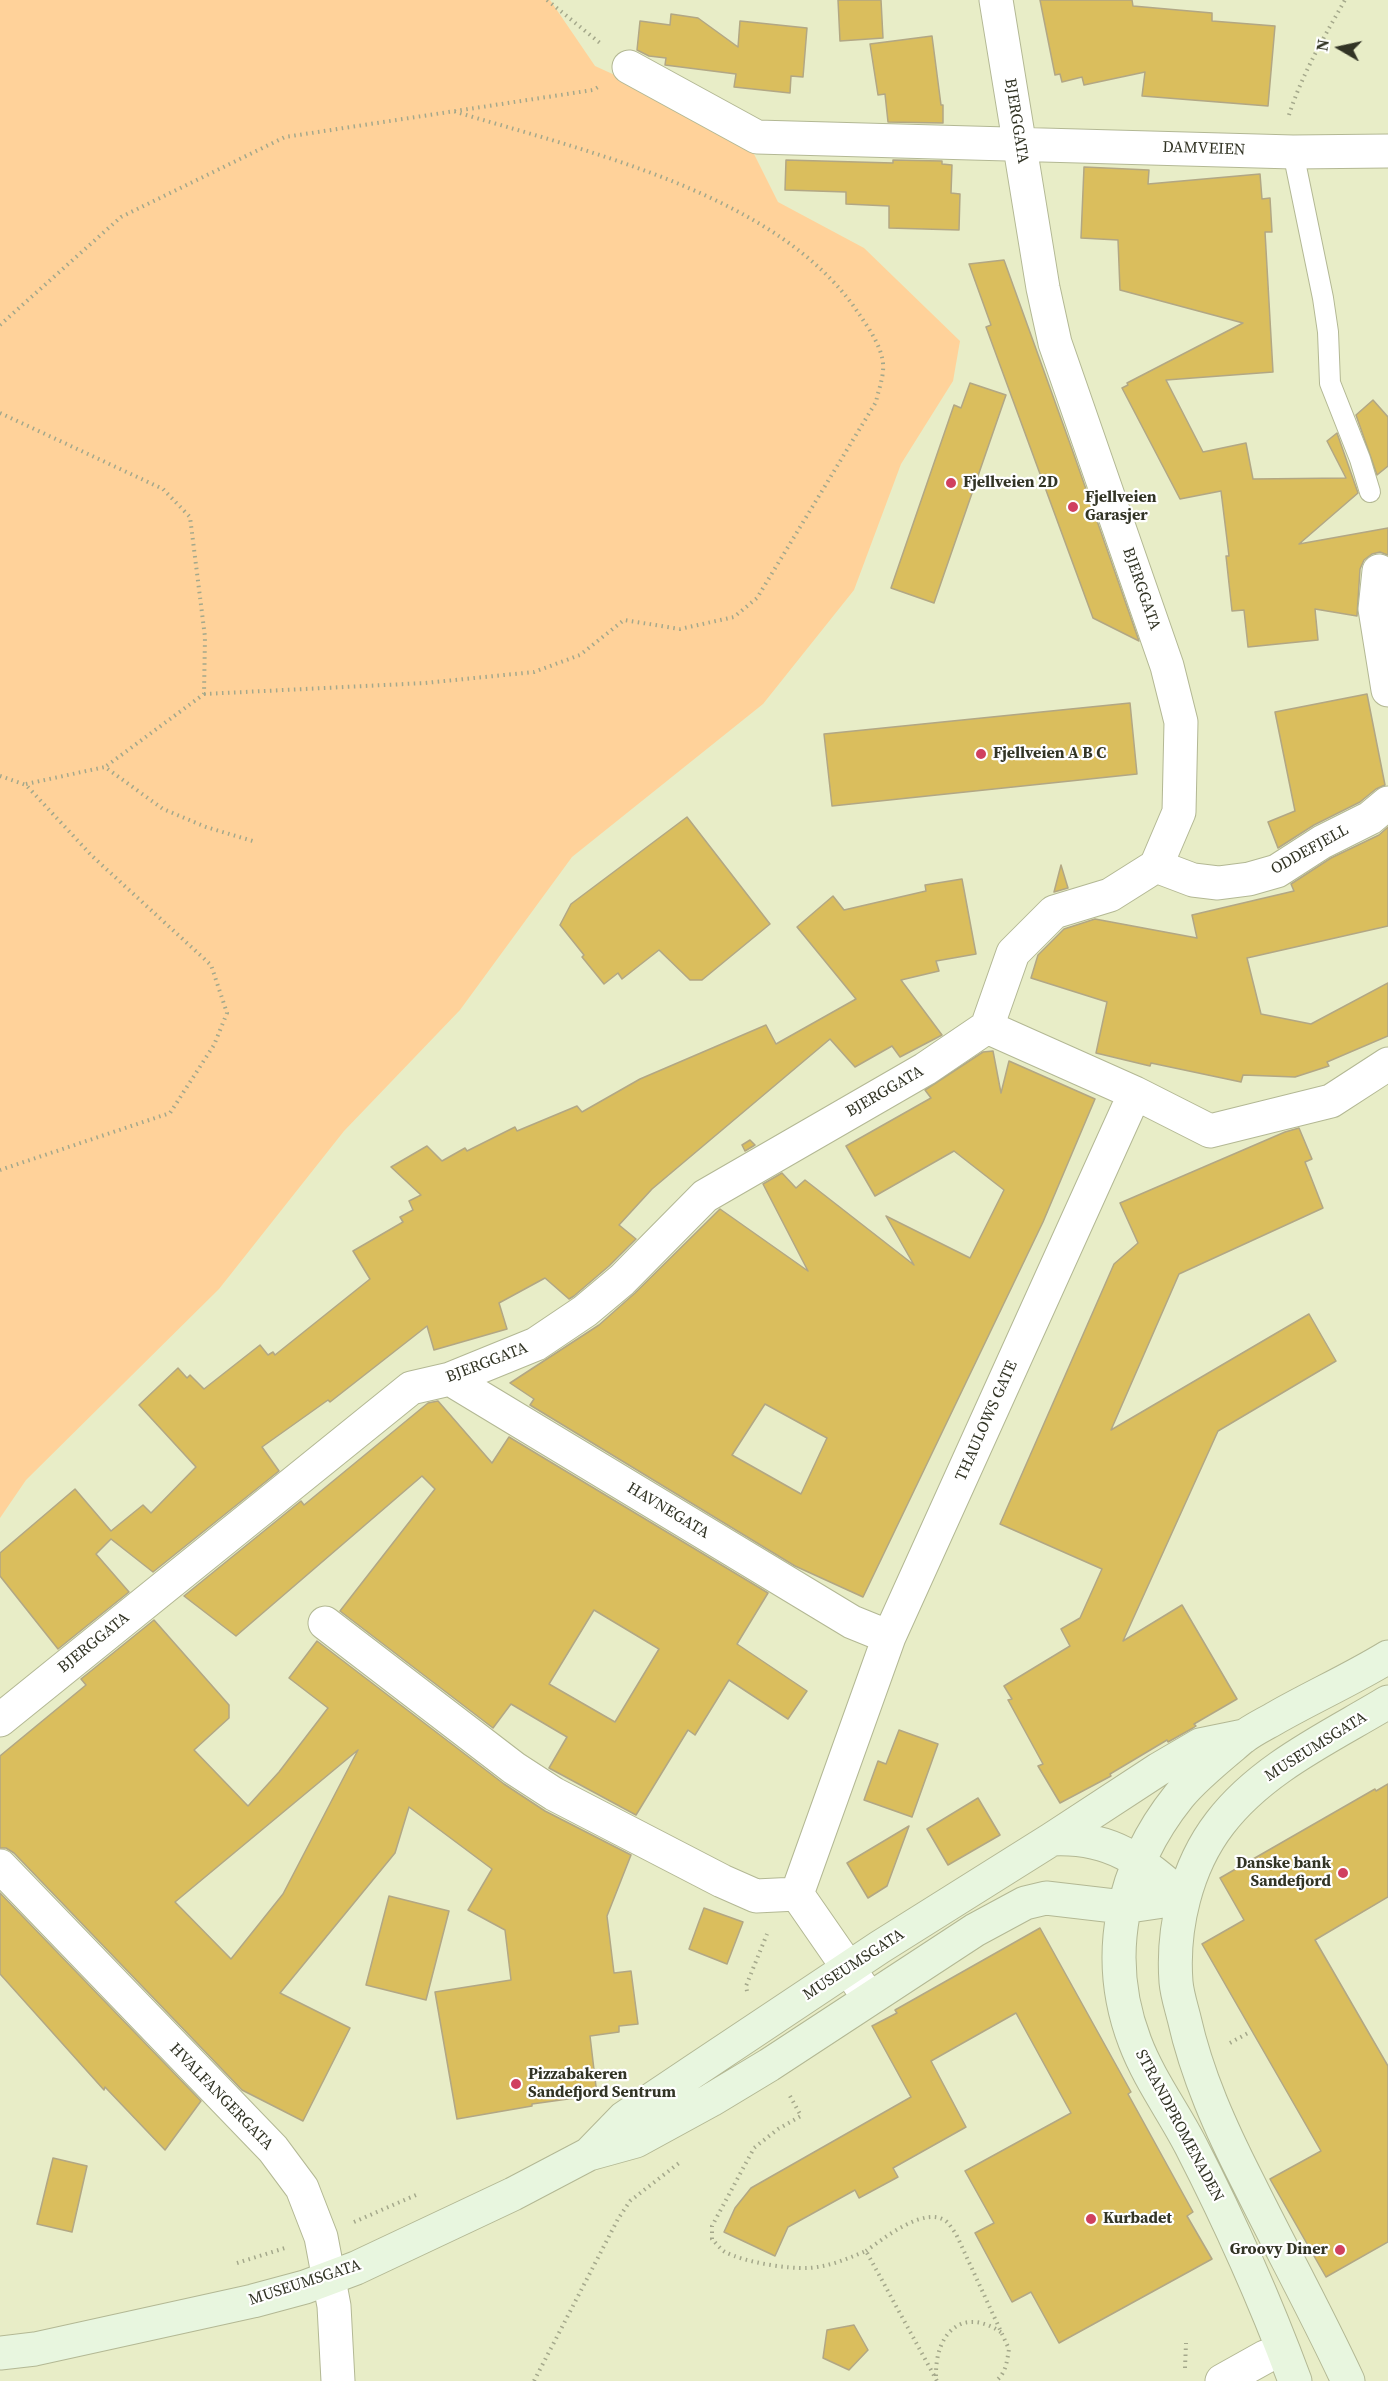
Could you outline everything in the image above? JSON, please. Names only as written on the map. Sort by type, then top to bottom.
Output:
[{"type":"street","name":"BJERGGATA","points":[[996,0],[1043,288],[1055,343],[1167,666],[1181,722],[1179,812],[1156,866]]},
{"type":"street","name":"DAMVEIEN","points":[[629,67],[757,137],[1286,151],[1388,151]]},
{"type":"street","points":[[1379,571],[1375,609],[1388,690]]},
{"type":"street","name":"ODDEFJELL","points":[[1156,866],[1193,880],[1218,883],[1249,879],[1277,871],[1322,842],[1370,818],[1388,803]]},
{"type":"street","points":[[1156,866],[1110,894],[1054,912],[1013,952],[987,1027],[1135,1093],[1210,1131],[1331,1101],[1388,1064]]},
{"type":"street","name":"BJERGGATA","points":[[0,1720],[411,1388],[450,1379],[536,1344],[585,1311],[622,1280],[705,1196],[925,1069],[987,1027]]},
{"type":"street","name":"THAULOWS GATE","points":[[797,1894],[889,1637],[1135,1093]]},
{"type":"street","name":"HAVNEGATA","points":[[450,1379],[852,1622],[889,1637]]},
{"type":"street","points":[[325,1623],[514,1768],[554,1794],[722,1881],[756,1896],[797,1894],[869,1998]]},
{"type":"street","points":[[1139,1860],[1161,1820],[1181,1794],[1244,1736],[1388,1656]]},
{"type":"street","name":"MUSEUMSGATA","points":[[0,2353],[35,2349],[253,2301],[356,2268],[502,2199],[589,2154],[636,2141],[769,2065],[975,1930],[1025,1903],[1046,1898],[1123,1907],[1184,1898],[1202,1850],[1220,1822],[1243,1798],[1268,1775],[1388,1702]]},
{"type":"street","name":"MUSEUMSGATA","points":[[589,2154],[624,2118],[849,1968],[1083,1817],[1200,1745],[1244,1736]]},
{"type":"street","points":[[1052,1839],[1076,1838],[1092,1841],[1139,1860],[1184,1898]]},
{"type":"street","name":"STRANDPROMENADEN","points":[[1139,1860],[1123,1907],[1119,1940],[1122,1994],[1135,2041],[1150,2073],[1191,2144],[1238,2239],[1296,2381]]},
{"type":"street","name":"HVALFANGERGATA","points":[[0,1866],[172,2047],[273,2149],[302,2188],[321,2237],[330,2278],[338,2381]]},
{"type":"street","name":"STRANDPROMENADEN","points":[[1184,1898],[1176,1944],[1176,1984],[1200,2078],[1219,2126],[1348,2381]]},
{"type":"street","points":[[1222,2381],[1265,2356]]},
{"type":"lane","points":[[1286,151],[1323,298],[1328,332],[1330,383],[1360,459],[1370,492]]},
{"type":"path","points":[[547,0],[629,67]]},
{"type":"path","points":[[1286,151],[1296,94],[1312,58],[1345,0]]},
{"type":"path","points":[[0,324],[121,217],[285,137],[593,90]]},
{"type":"path","points":[[0,776],[26,784],[105,767],[204,694],[425,683],[534,672],[580,655],[624,620],[680,629],[734,617],[758,598],[876,402],[884,370],[875,337],[844,291],[800,249],[717,200],[625,164],[453,111]]},
{"type":"path","points":[[0,413],[163,489],[190,518],[205,637],[204,694]]},
{"type":"path","points":[[105,767],[163,809],[206,828],[256,842]]},
{"type":"path","points":[[0,1170],[170,1113],[214,1045],[227,1012],[211,965],[92,856],[26,784]]},
{"type":"path","points":[[748,1998],[746,1986],[777,1909],[797,1894]]},
{"type":"path","points":[[786,2089],[801,2116],[778,2129],[754,2148],[712,2226],[712,2239],[725,2251],[744,2258],[779,2266],[807,2268],[838,2263],[866,2252],[915,2221],[931,2217],[946,2221],[956,2234],[1009,2349],[1007,2364],[996,2381]]},
{"type":"path","points":[[534,2381],[618,2219],[630,2201],[684,2160]]},
{"type":"path","points":[[345,2226],[417,2194]]},
{"type":"path","points":[[866,2252],[936,2380]]},
{"type":"path","points":[[936,2380],[938,2349],[946,2334],[957,2326],[970,2322],[982,2323],[1003,2333]]},
{"type":"path","points":[[1185,2372],[1186,2343]]},
{"type":"shaded area","points":[[0,0],[550,0],[595,66],[744,134],[778,202],[864,248],[960,341],[953,381],[901,464],[854,590],[763,704],[572,857],[460,1010],[344,1131],[219,1289],[26,1480],[0,1518]]},
{"type":"building","points":[[838,0],[881,0],[883,38],[840,41]]},
{"type":"building","points":[[1040,0],[1132,0],[1133,6],[1212,13],[1212,21],[1275,26],[1268,106],[1142,96],[1145,72],[1084,85],[1082,77],[1062,82],[1060,74],[1055,75]]},
{"type":"building","points":[[671,14],[698,18],[738,47],[740,21],[807,28],[803,77],[791,76],[790,93],[734,87],[736,74],[665,65],[666,58],[649,56],[637,50],[640,21],[670,25]]},
{"type":"building","points":[[932,36],[941,105],[943,105],[943,123],[888,122],[885,94],[878,95],[870,44]]},
{"type":"building","points":[[786,160],[893,163],[893,160],[942,161],[942,164],[952,165],[951,193],[960,194],[959,230],[889,228],[889,206],[846,204],[846,192],[785,190]]},
{"type":"building","points":[[1084,167],[1149,170],[1148,184],[1260,174],[1262,199],[1270,198],[1272,232],[1265,232],[1273,372],[1166,380],[1203,452],[1246,443],[1253,479],[1346,478],[1327,441],[1337,433],[1358,493],[1299,544],[1388,528],[1388,555],[1380,552],[1364,560],[1360,569],[1357,616],[1315,609],[1318,640],[1248,647],[1244,610],[1232,611],[1226,556],[1229,556],[1221,491],[1180,499],[1122,388],[1128,385],[1127,383],[1243,323],[1120,290],[1118,240],[1081,238]]},
{"type":"building","name":"Fjellveien Garasjer","points":[[1004,260],[1139,641],[1093,618],[986,327],[991,325],[969,264]]},
{"type":"building","name":"Fjellveien 2D","points":[[970,383],[1006,395],[934,603],[891,588],[954,405],[961,408]]},
{"type":"building","points":[[1373,400],[1388,417],[1388,466],[1377,475],[1356,415]]},
{"type":"building","points":[[1367,694],[1385,785],[1360,802],[1314,825],[1278,848],[1268,822],[1295,811],[1275,712]]},
{"type":"building","name":"Fjellveien A B C","points":[[1130,703],[1137,774],[832,806],[824,734]]},
{"type":"building","points":[[687,817],[770,924],[702,980],[690,980],[659,950],[622,979],[618,973],[604,984],[560,925],[571,904]]},
{"type":"building","points":[[1388,827],[1388,926],[1247,958],[1261,1014],[1311,1024],[1388,983],[1388,1036],[1327,1062],[1329,1066],[1295,1077],[1243,1075],[1241,1082],[1151,1063],[1150,1066],[1096,1053],[1107,1002],[1031,978],[1038,955],[1064,929],[1095,919],[1197,938],[1192,915],[1294,891],[1291,884],[1331,858],[1379,835]]},
{"type":"building","points":[[1061,865],[1068,888],[1054,892]]},
{"type":"building","points":[[962,879],[976,954],[936,961],[939,971],[901,980],[942,1035],[900,1057],[892,1046],[855,1067],[830,1039],[652,1189],[619,1225],[636,1239],[574,1296],[569,1299],[545,1278],[499,1303],[507,1329],[434,1350],[427,1326],[330,1402],[328,1400],[262,1447],[279,1471],[153,1572],[111,1539],[96,1554],[129,1592],[58,1649],[0,1576],[0,1553],[75,1489],[111,1531],[143,1505],[151,1513],[196,1467],[139,1405],[178,1368],[187,1378],[190,1375],[204,1389],[260,1345],[268,1355],[273,1352],[275,1355],[370,1279],[353,1251],[403,1222],[400,1217],[413,1210],[409,1201],[421,1195],[391,1167],[427,1146],[442,1161],[465,1148],[467,1151],[515,1127],[517,1131],[577,1106],[582,1112],[640,1079],[766,1025],[776,1044],[856,999],[797,927],[833,896],[844,910],[926,891],[925,885]]},
{"type":"building","points":[[993,1051],[1001,1093],[1009,1061],[1095,1099],[1043,1222],[863,1597],[795,1566],[530,1405],[534,1399],[510,1383],[599,1325],[635,1293],[720,1209],[808,1271],[763,1184],[782,1173],[796,1188],[805,1180],[914,1265],[886,1216],[970,1258],[1004,1190],[954,1151],[875,1196],[846,1146],[931,1098],[925,1090],[983,1052]],"holes":[[[765,1404],[827,1438],[801,1494],[732,1455]]]},
{"type":"building","points":[[1299,1128],[1312,1159],[1305,1162],[1323,1208],[1179,1274],[1111,1430],[1309,1314],[1336,1361],[1218,1431],[1123,1641],[1182,1605],[1237,1699],[1194,1724],[1196,1726],[1193,1728],[1168,1742],[1167,1740],[1110,1774],[1111,1776],[1060,1803],[1038,1766],[1043,1764],[1008,1700],[1012,1699],[1004,1686],[1070,1646],[1061,1629],[1080,1618],[1102,1569],[1000,1524],[1114,1264],[1138,1243],[1120,1203]]},
{"type":"building","points":[[750,1140],[755,1145],[745,1151],[742,1145]]},
{"type":"building","points":[[438,1401],[492,1463],[509,1437],[768,1593],[737,1644],[807,1691],[788,1719],[729,1680],[695,1735],[688,1730],[636,1815],[549,1768],[567,1737],[511,1704],[493,1728],[340,1611],[435,1489],[422,1476],[236,1636],[184,1596],[301,1501],[304,1505],[428,1403]],"holes":[[[594,1610],[659,1649],[615,1722],[549,1684]]]},
{"type":"building","points":[[154,1620],[229,1705],[229,1718],[194,1750],[248,1806],[279,1772],[328,1708],[289,1678],[317,1641],[504,1784],[545,1811],[631,1855],[607,1916],[614,1973],[631,1971],[638,2024],[619,2026],[619,2032],[590,2036],[597,2095],[532,2104],[532,2106],[457,2119],[435,1992],[511,1980],[505,1930],[468,1910],[492,1869],[409,1807],[395,1853],[280,1993],[350,2028],[303,2121],[242,2090],[14,1853],[6,1848],[0,1848],[0,1756],[86,1685],[81,1679]],"holes":[[[358,1750],[283,1894],[231,1959],[175,1902]]]},
{"type":"building","points":[[899,1730],[938,1744],[912,1817],[864,1800],[878,1761],[886,1764]]},
{"type":"building","points":[[1388,1784],[1388,1897],[1315,1940],[1388,2066],[1388,2242],[1326,2277],[1270,2179],[1321,2151],[1202,1944],[1244,1920],[1220,1878],[1375,1789],[1376,1791]]},
{"type":"building","points":[[978,1798],[1000,1835],[948,1865],[927,1829]]},
{"type":"building","points":[[909,1826],[887,1886],[868,1898],[847,1863]]},
{"type":"building","points":[[0,1893],[201,2101],[165,2150],[105,2087],[104,2090],[0,1974]]},
{"type":"building","points":[[389,1896],[449,1911],[426,2000],[366,1985]]},
{"type":"building","points":[[704,1908],[743,1922],[727,1964],[689,1949]]},
{"type":"building","points":[[1040,1928],[1131,2092],[1128,2094],[1193,2212],[1187,2216],[1212,2259],[1059,2343],[1031,2292],[1012,2302],[975,2233],[994,2223],[965,2171],[1071,2113],[1016,2013],[931,2061],[966,2127],[893,2168],[898,2177],[859,2198],[855,2190],[788,2227],[775,2256],[724,2232],[735,2208],[751,2188],[911,2097],[872,2026],[897,2013],[895,2010]]},
{"type":"building","points":[[53,2158],[87,2166],[72,2232],[37,2224]]},
{"type":"building","points":[[854,2325],[868,2350],[849,2370],[823,2358],[827,2330]]},
{"type":"place","name":"Fjellveien 2D","points":[[951,483]]},
{"type":"place","name":"Fjellveien Garasjer","points":[[1073,507]]},
{"type":"place","name":"Fjellveien A B C","points":[[981,754]]},
{"type":"place","name":"Danske bank Sandefjord","points":[[1343,1873]]},
{"type":"place","name":"Pizzabakeren Sandefjord Sentrum","points":[[516,2084]]},
{"type":"place","name":"Kurbadet","points":[[1091,2219]]},
{"type":"place","name":"Groovy Diner","points":[[1340,2250]]}]
